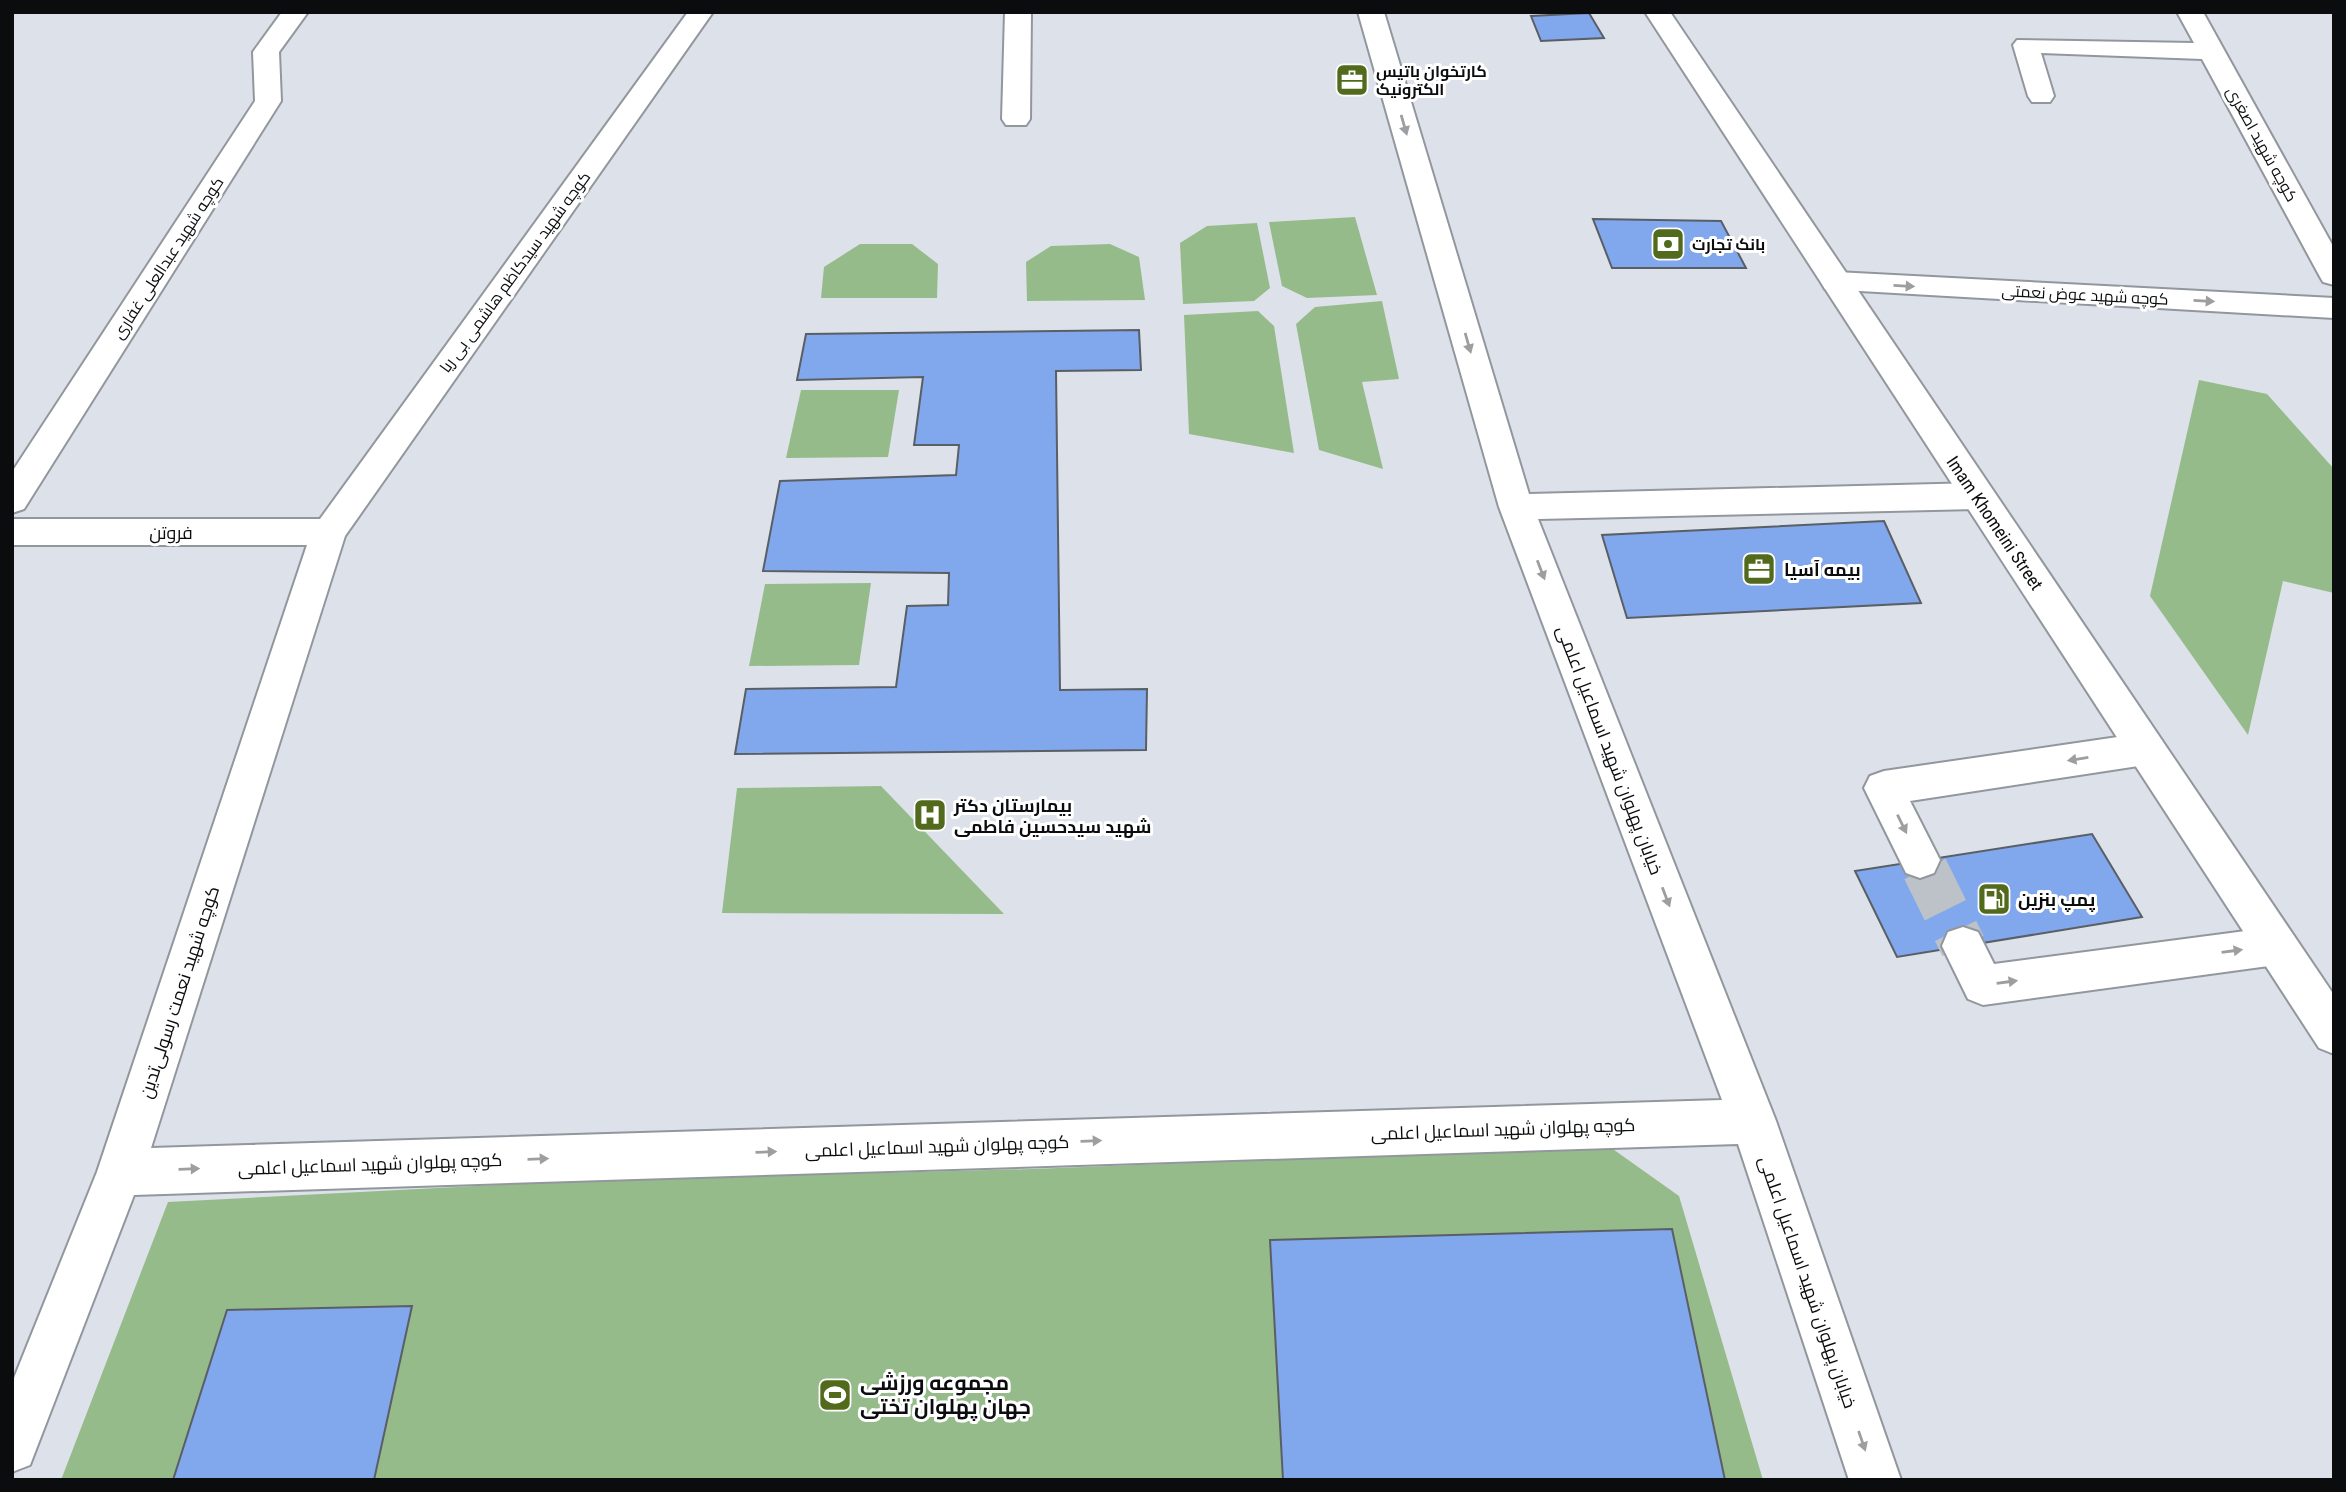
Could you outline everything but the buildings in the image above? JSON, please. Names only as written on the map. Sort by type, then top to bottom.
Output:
[{"type":"street","name":"کوچه شهید عبدالعلی غفاری","points":[[12,500],[268,102],[263,54],[269,42],[296,12]]},
{"type":"street","name":"کوچه شهید سیدکاظم هاشمی بی ریا","points":[[329,532],[701,12]]},
{"type":"street","points":[[1016,119],[1018,12]]},
{"type":"street","name":"خیابان پهلوان شهید اسماعیل اعلمی","points":[[1371,12],[1516,507],[1753,1121],[1875,1480]]},
{"type":"street","name":"Imam Khomeini Street","points":[[1657,12],[2334,1033]]},
{"type":"street","name":"کوچه شهید اصغری","points":[[2190,12],[2334,275]]},
{"type":"street","points":[[2041,96],[2026,45],[2211,51]]},
{"type":"street","name":"کوچه شهید عوض نعمتی","points":[[1836,282],[2334,308]]},
{"type":"street","points":[[1516,507],[1978,496]]},
{"type":"street","name":"فروتن","points":[[12,532],[329,532]]},
{"type":"street","name":"کوچه شهید نعمت رسولی‌تدین","points":[[12,1447],[120,1172],[329,532]]},
{"type":"street","points":[[1920,860],[1884,789],[2146,749]]},
{"type":"street","points":[[1964,946],[1983,985],[2276,946]]},
{"type":"street","name":"کوچه پهلوان شهید اسماعیل اعلمی","points":[[120,1172],[1753,1121]]},
{"type":"green space","points":[[1355,217],[1377,295],[1307,298],[1282,286],[1269,222]]},
{"type":"green space","points":[[1257,223],[1270,288],[1254,301],[1183,304],[1180,243],[1207,226]]},
{"type":"green space","points":[[860,244],[912,244],[938,264],[937,298],[821,298],[824,267]]},
{"type":"green space","points":[[1110,244],[1139,257],[1145,300],[1027,301],[1026,262],[1051,246]]},
{"type":"green space","points":[[1382,301],[1399,379],[1362,382],[1383,469],[1319,450],[1296,324],[1315,307]]},
{"type":"green space","points":[[1258,311],[1274,326],[1294,453],[1189,434],[1184,315]]},
{"type":"green space","points":[[2199,380],[2267,394],[2334,469],[2334,593],[2283,581],[2248,735],[2150,596]]},
{"type":"green space","points":[[801,390],[899,390],[888,457],[786,458]]},
{"type":"green space","points":[[871,583],[859,665],[749,666],[765,584]]},
{"type":"green space","points":[[881,786],[1004,914],[722,913],[737,788]]},
{"type":"green space","name":"مجموعه ورزشی جهان پهلوان تختی","points":[[1610,1147],[1679,1196],[1763,1480],[1725,1480],[1672,1229],[1270,1240],[1283,1480],[374,1480],[411,1306],[227,1310],[173,1480],[61,1480],[168,1202],[571,1181],[1032,1169]]},
{"type":"tunnel","points":[[1920,860],[1926,871]]},
{"type":"tunnel","points":[[1926,871],[1963,946]]},
{"type":"place","name":"کارتخوان باتیس الکترونیک","points":[[1352,80]]},
{"type":"place","name":"بانک تجارت","points":[[1668,244]]},
{"type":"place","name":"بیمه آسیا","points":[[1759,569]]},
{"type":"place","name":"بیمارستان دکتر شهید سیدحسین فاطمی","points":[[930,815]]},
{"type":"place","name":"پمپ بنزین","points":[[1994,899]]},
{"type":"place","name":"مجموعه ورزشی جهان پهلوان تختی","points":[[835,1395]]}]
